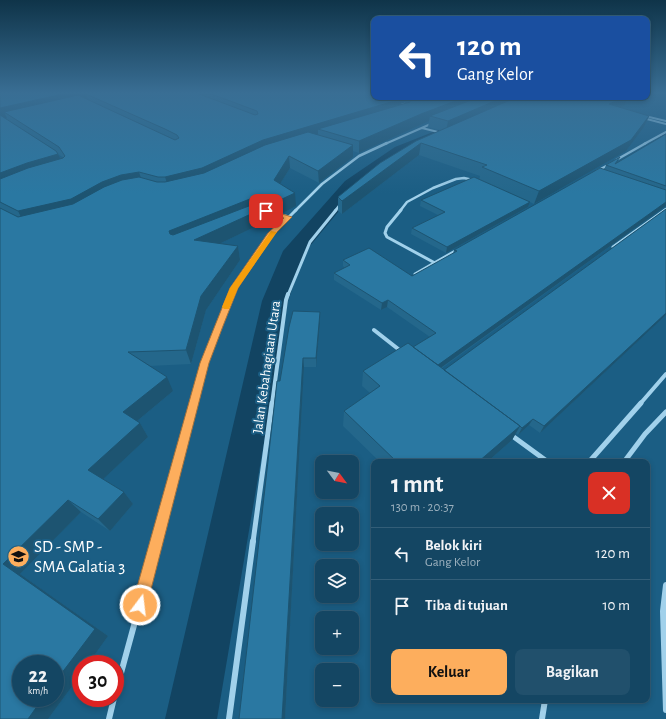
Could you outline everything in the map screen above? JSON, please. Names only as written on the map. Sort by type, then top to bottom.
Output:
[{"type":"street","points":[[124,662],[205,363],[234,288],[271,235],[322,184],[359,156],[428,126]]},
{"type":"street","points":[[423,128],[442,135]]},
{"type":"street","points":[[603,174],[596,172],[666,132]]},
{"type":"street","points":[[352,154],[359,156]]},
{"type":"street","points":[[435,263],[387,236],[385,233],[387,227],[407,202],[433,188],[456,179],[464,178],[480,183]]},
{"type":"street","name":"Jalan Kebahagiaan Utara","points":[[229,719],[286,300],[310,242],[344,199]]},
{"type":"street","points":[[608,251],[666,209]]},
{"type":"street","points":[[266,211],[289,217]]},
{"type":"street","points":[[415,274],[461,248]]},
{"type":"street","points":[[374,330],[405,354]]},
{"type":"street","points":[[592,459],[666,374]]},
{"type":"street","points":[[626,459],[645,434],[666,412]]},
{"type":"street","points":[[509,433],[544,459]]},
{"type":"street","points":[[666,585],[663,611],[666,710]]},
{"type":"street","points":[[542,719],[544,703]]},
{"type":"street","points":[[108,719],[111,707]]},
{"type":"building","points":[[0,126],[16,126],[56,151],[58,154],[27,163],[0,173]]},
{"type":"building","points":[[25,126],[144,126],[175,140],[179,138],[177,135],[157,126],[312,126],[263,140],[202,168],[165,177],[158,177],[139,172],[121,175],[102,182],[71,199],[18,211],[0,202],[0,179],[28,168],[63,158],[65,156],[59,147]]},
{"type":"building","points":[[330,126],[394,126],[359,141],[318,129]]},
{"type":"building","points":[[451,126],[642,126],[631,140],[539,191],[482,167],[487,165],[421,143],[342,201],[338,197],[380,163],[416,141]]},
{"type":"building","points":[[308,132],[353,145],[318,171],[289,156],[274,180],[295,193],[282,199],[260,195],[169,231],[170,234],[173,235],[262,201],[273,204],[194,240],[238,246],[201,296],[186,350],[128,352],[167,377],[123,412],[140,423],[88,470],[124,492],[98,519],[68,500],[3,564],[95,629],[75,655],[72,655],[72,659],[64,670],[64,655],[12,655],[12,707],[37,707],[28,719],[0,719],[0,208],[18,217],[73,204],[104,187],[122,180],[139,177],[157,182],[165,182],[204,173],[265,145]]},
{"type":"building","points":[[666,134],[666,186],[606,165],[620,157],[615,164]]},
{"type":"building","points":[[600,168],[666,190],[666,202],[438,365],[413,347],[436,333],[388,300],[382,303],[334,273],[350,265],[343,260],[369,248],[412,276],[457,251],[454,250]]},
{"type":"building","points":[[474,177],[530,202],[447,247],[412,228],[445,212],[421,200]]},
{"type":"building","points":[[666,209],[666,313],[544,426],[533,419],[522,428],[444,370]]},
{"type":"building","points":[[293,311],[320,312],[316,358],[303,358],[282,719],[239,719],[277,381],[280,381]]},
{"type":"building","points":[[408,343],[520,426],[482,459],[394,459],[344,411],[380,386],[363,371]]},
{"type":"waterway","points":[[191,719],[275,301],[294,251],[351,185],[401,150],[438,134]]},
{"type":"slow traffic","points":[[226,307],[234,288],[273,232]]},
{"type":"place","name":"SD - SMP - SMA Galatia 3","points":[[19,556]]},
{"type":"route","points":[[140,605],[205,363],[219,326],[234,288],[271,235],[289,217],[266,211]]}]
